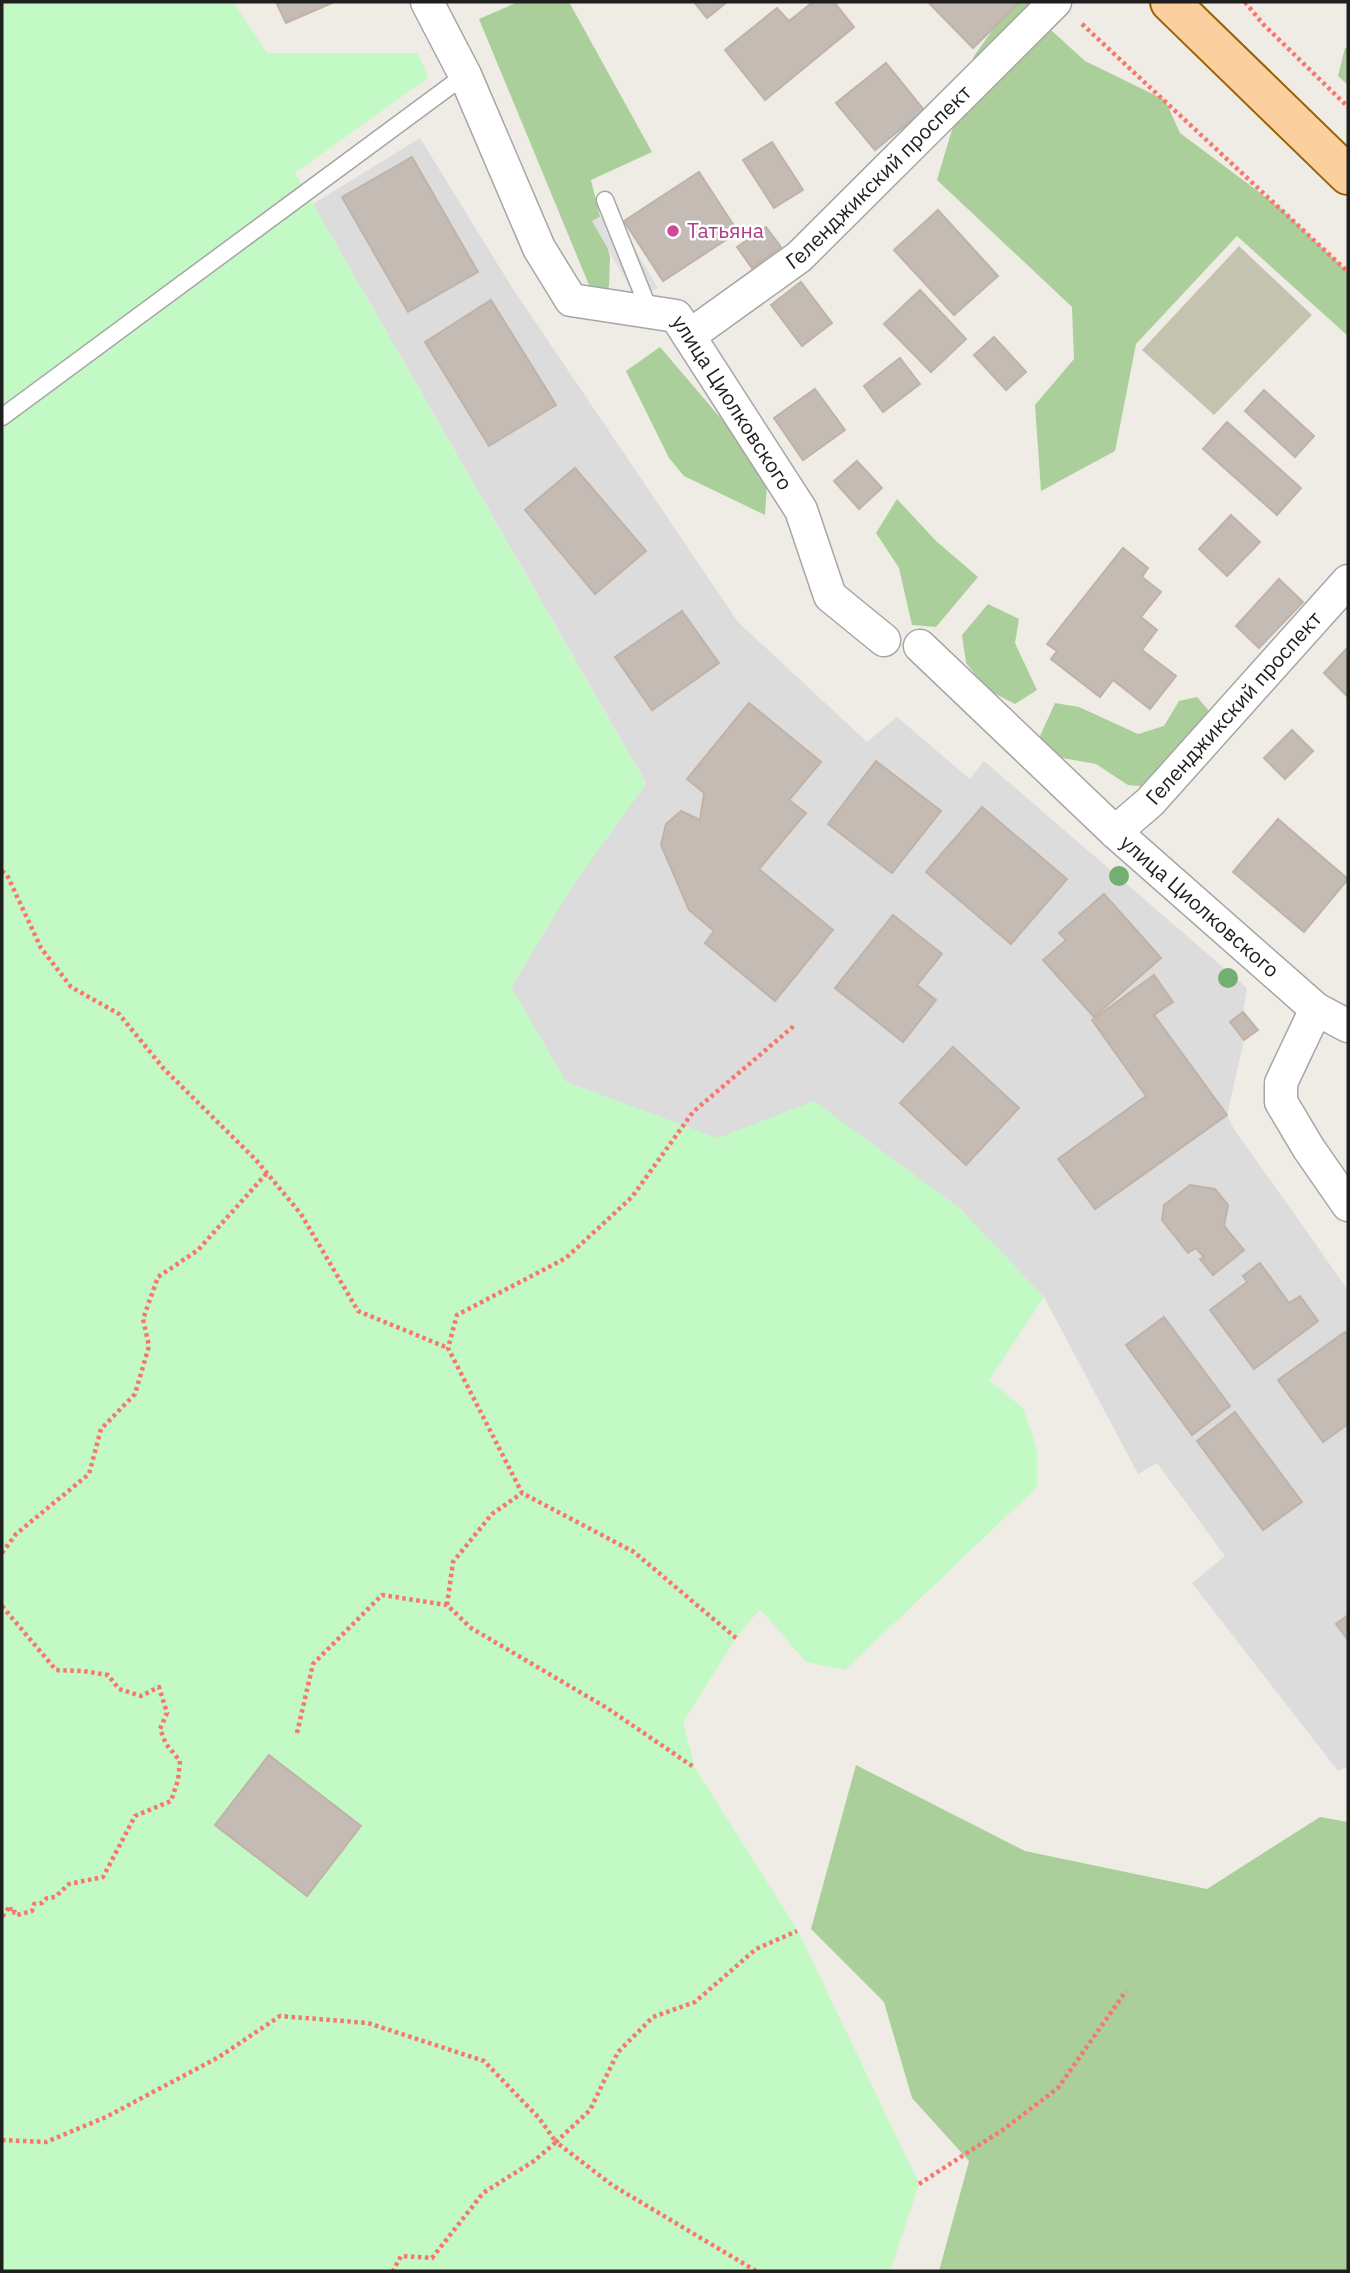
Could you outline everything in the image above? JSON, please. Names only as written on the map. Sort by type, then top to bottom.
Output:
[{"type":"main road","points":[[1181,5],[1348,175]]},
{"type":"street","name":"улица Циолковского","points":[[428,2],[466,75],[539,248],[570,300],[676,316],[801,510],[830,596],[884,640]]},
{"type":"street","name":"Геленджикский проспект","points":[[689,336],[799,257],[1067,11]]},
{"type":"street","name":"Геленджикский проспект","points":[[1115,832],[1150,802],[1348,580]]},
{"type":"street","name":"улица Циолковского","points":[[920,646],[1115,832],[1316,1009],[1348,1026]]},
{"type":"street","points":[[1316,1009],[1281,1083],[1281,1102],[1309,1149],[1348,1205]]},
{"type":"lane","points":[[2,417],[466,75]]},
{"type":"lane","points":[[605,200],[650,312]]},
{"type":"path","points":[[1245,2],[1263,24],[1348,107]]},
{"type":"path","points":[[1067,11],[1348,272]]},
{"type":"path","points":[[2,871],[7,876],[41,948],[71,987],[119,1014],[164,1069],[267,1173],[301,1214],[358,1311],[448,1348],[522,1493],[634,1552],[736,1638]]},
{"type":"path","points":[[448,1348],[457,1315],[566,1258],[632,1197],[693,1112],[795,1025]]},
{"type":"path","points":[[2,1553],[16,1534],[89,1474],[101,1429],[135,1394],[149,1346],[143,1320],[158,1277],[198,1250],[267,1173]]},
{"type":"path","points":[[447,1605],[453,1562],[492,1514],[522,1493]]},
{"type":"path","points":[[297,1733],[313,1664],[382,1595],[447,1605],[471,1628],[607,1708],[695,1768]]},
{"type":"path","points":[[2,1606],[56,1670],[108,1675],[119,1689],[141,1696],[159,1687],[167,1713],[160,1730],[166,1744],[180,1761],[178,1780],[171,1801],[135,1816],[103,1877],[69,1884],[55,1897],[34,1904],[32,1911],[17,1915],[15,1912],[11,1913],[10,1906],[2,1917]]},
{"type":"path","points":[[393,2271],[401,2256],[432,2258],[483,2193],[534,2161],[590,2110],[618,2052],[653,2017],[695,2002],[756,1949],[797,1931]]},
{"type":"path","points":[[919,2184],[1004,2129],[1058,2088],[1126,1991]]},
{"type":"path","points":[[2,2140],[46,2142],[106,2117],[219,2057],[280,2016],[368,2023],[484,2061],[539,2118],[556,2142],[612,2185],[756,2271]]},
{"type":"shaded area","points":[[420,138],[511,286],[738,622],[867,742],[897,717],[970,779],[984,761],[1247,988],[1243,1012],[1230,1022],[1244,1040],[1227,1115],[1234,1129],[1348,1290],[1348,1767],[1338,1771],[1192,1583],[1225,1556],[1157,1463],[1138,1474],[1044,1297],[958,1207],[814,1102],[718,1139],[566,1082],[511,987],[573,885],[646,783],[313,204]]},
{"type":"shaded area","points":[[612,210],[658,288],[637,300],[592,221]]},
{"type":"shaded area","points":[[1239,246],[1312,315],[1214,415],[1142,350]]},
{"type":"green space","points":[[2,2],[233,2],[267,53],[418,53],[428,78],[295,173],[646,784],[573,885],[511,987],[566,1082],[718,1138],[814,1101],[958,1207],[1044,1297],[989,1380],[1023,1408],[1037,1450],[1037,1487],[845,1670],[806,1662],[760,1609],[736,1638],[683,1722],[695,1768],[798,1931],[919,2184],[890,2271],[2,2271]]},
{"type":"green space","points":[[518,2],[569,2],[652,152],[591,180],[610,257],[609,287],[594,297],[479,19]]},
{"type":"green space","points":[[1008,2],[1035,2],[1040,20],[1085,61],[1165,100],[1180,133],[1279,207],[1348,272],[1348,336],[1237,236],[1136,344],[1115,451],[1041,491],[1035,405],[1074,359],[1072,307],[937,180],[974,56],[1009,7]]},
{"type":"green space","points":[[1345,48],[1348,48],[1348,85],[1338,76]]},
{"type":"green space","points":[[660,347],[730,429],[752,447],[768,468],[765,515],[684,476],[669,458],[626,371]]},
{"type":"green space","points":[[897,499],[936,541],[978,577],[936,627],[912,625],[899,568],[876,533]]},
{"type":"green space","points":[[988,604],[1019,619],[1015,643],[1037,690],[1015,704],[988,690],[966,663],[962,635]]},
{"type":"green space","points":[[1197,697],[1210,712],[1152,787],[1128,785],[1096,764],[1057,757],[1040,736],[1055,703],[1079,707],[1138,734],[1164,726],[1179,701]]},
{"type":"green space","points":[[856,1765],[1025,1851],[1207,1889],[1320,1817],[1348,1822],[1348,2271],[939,2271],[969,2161],[912,2098],[884,2002],[811,1929]]},
{"type":"building","points":[[276,2],[334,2],[286,23]]},
{"type":"building","points":[[694,2],[727,2],[707,18]]},
{"type":"building","points":[[813,2],[834,2],[854,27],[765,100],[725,50],[777,8],[789,21]]},
{"type":"building","points":[[928,2],[1020,2],[973,48]]},
{"type":"building","points":[[886,63],[924,110],[875,150],[836,103]]},
{"type":"building","points":[[772,142],[803,190],[774,208],[743,160]]},
{"type":"building","points":[[412,157],[478,272],[408,312],[342,197]]},
{"type":"building","points":[[699,172],[738,232],[663,281],[624,221]]},
{"type":"building","points":[[938,210],[998,276],[954,315],[894,250]]},
{"type":"building","points":[[766,227],[781,247],[752,268],[737,247]]},
{"type":"building","points":[[801,282],[832,323],[802,346],[771,305]]},
{"type":"building","points":[[920,290],[966,339],[931,372],[884,324]]},
{"type":"building","points":[[491,300],[556,405],[489,446],[425,342]]},
{"type":"building","points":[[994,337],[1026,372],[1006,390],[974,355]]},
{"type":"building","points":[[900,358],[920,384],[883,412],[864,386]]},
{"type":"building","points":[[815,389],[845,430],[803,460],[774,418]]},
{"type":"building","points":[[1264,390],[1314,436],[1295,457],[1245,411]]},
{"type":"building","points":[[1227,422],[1301,488],[1277,515],[1203,449]]},
{"type":"building","points":[[857,461],[882,488],[859,509],[834,481]]},
{"type":"building","points":[[575,468],[646,551],[595,594],[525,510]]},
{"type":"building","points":[[1231,515],[1260,542],[1227,576],[1199,549]]},
{"type":"building","points":[[1123,548],[1148,568],[1142,577],[1161,592],[1141,617],[1157,630],[1142,650],[1176,676],[1150,709],[1113,680],[1100,697],[1051,659],[1057,651],[1047,644]]},
{"type":"building","points":[[1279,579],[1303,602],[1259,648],[1236,626]]},
{"type":"building","points":[[682,611],[719,663],[652,710],[615,657]]},
{"type":"building","points":[[1348,647],[1348,697],[1324,673]]},
{"type":"building","points":[[749,703],[821,762],[789,800],[806,813],[759,869],[833,930],[775,1001],[705,943],[714,931],[689,910],[661,845],[666,824],[681,811],[700,820],[704,793],[687,779]]},
{"type":"building","points":[[1292,730],[1313,751],[1285,779],[1264,758]]},
{"type":"building","points":[[876,761],[941,811],[892,873],[828,824]]},
{"type":"building","points":[[982,807],[1067,879],[1011,944],[926,872]]},
{"type":"building","points":[[1278,819],[1348,879],[1304,932],[1233,872]]},
{"type":"building","points":[[1104,894],[1161,958],[1094,1017],[1043,960],[1066,940],[1059,933]]},
{"type":"building","points":[[893,915],[942,954],[917,985],[936,1000],[903,1042],[835,988]]},
{"type":"building","points":[[1154,975],[1173,1002],[1154,1015],[1227,1115],[1095,1209],[1058,1159],[1146,1096],[1092,1020]]},
{"type":"building","points":[[1243,1012],[1258,1030],[1244,1040],[1230,1022]]},
{"type":"building","points":[[953,1047],[1019,1108],[966,1165],[900,1103]]},
{"type":"building","points":[[1190,1185],[1215,1189],[1228,1205],[1224,1226],[1244,1250],[1213,1275],[1200,1259],[1204,1257],[1196,1248],[1188,1253],[1162,1220],[1164,1205]]},
{"type":"building","points":[[1260,1263],[1289,1303],[1300,1296],[1318,1321],[1254,1369],[1210,1310],[1247,1282],[1243,1276]]},
{"type":"building","points":[[1164,1317],[1230,1406],[1192,1435],[1126,1345]]},
{"type":"building","points":[[1345,1332],[1348,1336],[1348,1424],[1323,1442],[1278,1380]]},
{"type":"building","points":[[1235,1412],[1302,1502],[1263,1530],[1197,1441]]},
{"type":"building","points":[[1348,1615],[1348,1640],[1336,1624]]},
{"type":"building","points":[[269,1755],[361,1826],[307,1896],[215,1825]]},
{"type":"place","name":"Татьяна","points":[[673,231]]}]
